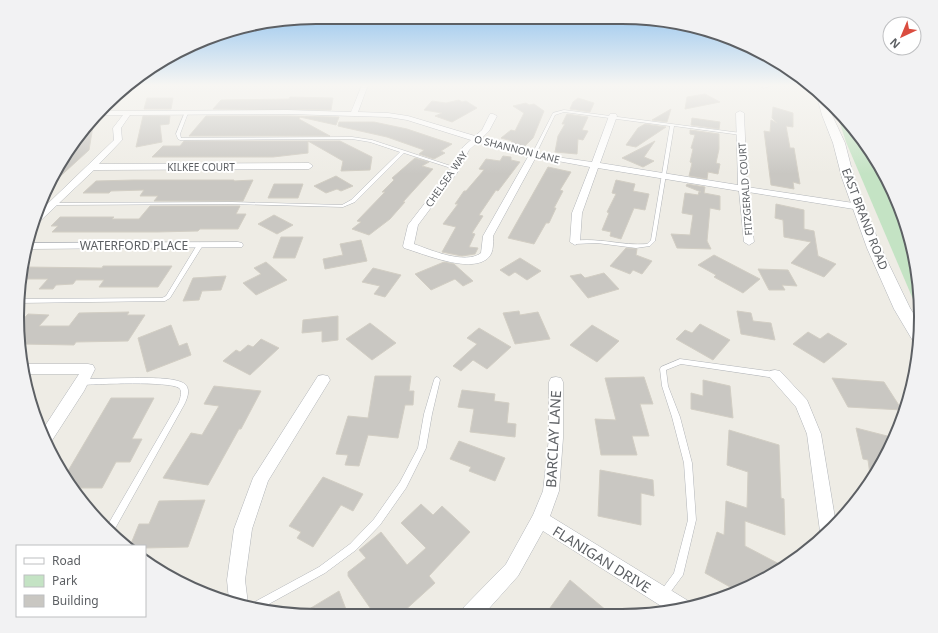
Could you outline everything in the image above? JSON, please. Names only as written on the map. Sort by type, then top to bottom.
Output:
[{"type":"main road","name":"EAST BRAND ROAD","points":[[827,115],[839,144],[848,178],[860,206],[874,248],[902,310],[913,327]]},
{"type":"street","points":[[43,214],[118,140],[117,128],[127,115]]},
{"type":"street","name":"O SHANNON LANE","points":[[380,115],[408,118],[477,139],[534,154],[860,206]]},
{"type":"street","name":"FITZGERALD COURT","points":[[740,115],[743,188],[749,242]]},
{"type":"street","name":"CHELSEA WAY","points":[[493,116],[485,131],[466,149],[455,168],[414,225],[408,246],[463,262],[476,261],[484,257],[487,250],[488,236],[534,154]]},
{"type":"street","points":[[575,242],[577,213],[613,116]]},
{"type":"street","name":"KILKEE COURT","points":[[92,167],[309,166]]},
{"type":"street","name":"WATERFORD PLACE","points":[[33,246],[238,245]]},
{"type":"street","points":[[29,369],[88,369],[82,382],[48,433]]},
{"type":"street","points":[[775,376],[802,404],[814,434],[828,523]]},
{"type":"street","points":[[238,598],[236,580],[243,529],[261,478],[323,380]]},
{"type":"street","name":"BARCLAY LANE","points":[[476,609],[512,570],[540,520],[551,491],[556,438],[556,382]]},
{"type":"street","name":"FLANIGAN DRIVE","points":[[540,520],[672,604]]},
{"type":"lane","points":[[185,115],[178,134],[180,139],[352,138],[371,141],[455,168]]},
{"type":"lane","points":[[534,154],[548,124],[555,115]]},
{"type":"lane","points":[[601,115],[741,134]]},
{"type":"lane","points":[[575,242],[597,240],[636,246],[648,245],[653,240],[672,125]]},
{"type":"lane","points":[[45,208],[232,203],[342,206],[353,201],[403,151]]},
{"type":"lane","points":[[25,301],[163,300],[168,297],[200,245]]},
{"type":"lane","points":[[674,604],[678,575],[692,520],[688,463],[676,416],[665,386],[663,369],[680,362],[775,376]]},
{"type":"lane","points":[[261,603],[322,570],[353,547],[377,522],[403,485],[422,448],[428,414],[437,380]]},
{"type":"lane","points":[[82,382],[168,381],[182,385],[185,389],[185,395],[182,403],[112,525]]},
{"type":"green space","points":[[840,123],[854,138],[865,154],[884,187],[892,205],[904,241],[911,278],[913,300],[846,142]]},
{"type":"building","points":[[438,115],[465,115],[452,122],[435,116]]},
{"type":"building","points":[[523,115],[543,115],[533,138],[523,148],[510,144],[512,141],[501,138],[511,130],[515,131]]},
{"type":"building","points":[[567,115],[588,117],[582,130],[588,131],[583,140],[578,139],[577,154],[555,152],[558,136],[565,124],[562,124]]},
{"type":"building","points":[[661,115],[669,115],[667,122],[652,120]]},
{"type":"building","points":[[772,115],[793,115],[793,127],[786,126],[790,148],[794,148],[800,184],[793,182],[794,189],[771,185],[764,131],[770,132],[771,120],[777,123],[772,118]]},
{"type":"building","points":[[143,116],[170,116],[169,124],[160,125],[162,142],[136,147]]},
{"type":"building","points":[[206,116],[339,117],[336,125],[300,117],[299,119],[330,136],[189,136]]},
{"type":"building","points":[[692,118],[720,122],[719,129],[691,125]]},
{"type":"building","points":[[339,122],[374,122],[407,129],[452,144],[441,151],[445,153],[434,159],[419,154],[424,150],[387,137],[338,126]]},
{"type":"building","points":[[645,124],[666,127],[636,147],[626,145],[638,128]]},
{"type":"building","points":[[93,129],[89,150],[59,177],[84,138]]},
{"type":"building","points":[[690,130],[719,134],[719,149],[716,163],[720,164],[718,174],[708,172],[707,179],[689,176],[693,149],[691,148],[695,135],[690,134]]},
{"type":"building","points":[[184,141],[308,141],[308,153],[273,157],[152,157],[163,146],[180,146]]},
{"type":"building","points":[[308,141],[340,141],[372,157],[370,170],[341,171],[343,161]]},
{"type":"building","points":[[655,141],[644,157],[654,161],[643,167],[622,158]]},
{"type":"building","points":[[503,156],[511,157],[511,160],[520,162],[498,191],[496,190],[479,215],[483,216],[472,233],[475,234],[469,247],[478,248],[475,254],[462,256],[442,252],[456,227],[443,224],[458,204],[455,204],[464,191],[466,191],[484,170],[479,169],[486,159],[500,161]]},
{"type":"building","points":[[415,158],[429,162],[422,166],[433,169],[403,202],[405,202],[390,219],[369,235],[352,229],[361,222],[357,221],[385,192],[382,192],[394,180],[392,178]]},
{"type":"building","points":[[548,167],[571,172],[560,190],[563,191],[554,208],[556,208],[549,223],[546,223],[534,244],[508,238]]},
{"type":"building","points":[[336,176],[353,186],[341,191],[337,189],[326,193],[314,186]]},
{"type":"building","points":[[253,180],[243,201],[154,201],[158,196],[140,196],[144,190],[111,191],[109,193],[83,193],[96,181]]},
{"type":"building","points":[[616,180],[635,184],[633,191],[649,194],[645,210],[634,208],[621,239],[610,236],[611,232],[602,230],[609,213],[607,212],[616,194],[612,193]]},
{"type":"building","points":[[274,184],[303,184],[298,198],[268,198]]},
{"type":"building","points":[[687,184],[705,187],[704,193],[720,196],[720,210],[710,208],[707,241],[711,249],[677,248],[671,234],[690,235],[693,215],[682,213],[685,193],[698,195],[699,192],[701,192],[686,186]]},
{"type":"building","points":[[776,204],[804,210],[804,229],[814,231],[818,256],[836,264],[824,277],[791,263],[811,242],[784,237],[783,220],[775,218]]},
{"type":"building","points":[[150,206],[240,206],[236,214],[246,214],[238,229],[200,229],[198,231],[157,232],[52,232],[58,226],[51,226],[60,217],[114,217],[112,219],[139,219]]},
{"type":"building","points":[[274,215],[293,225],[277,234],[258,224]]},
{"type":"building","points":[[281,237],[303,237],[295,258],[273,258]]},
{"type":"building","points":[[361,240],[367,261],[325,269],[323,259],[343,255],[340,244]]},
{"type":"building","points":[[626,248],[637,249],[636,255],[652,261],[642,274],[633,270],[630,274],[610,266]]},
{"type":"building","points":[[714,255],[760,279],[743,293],[714,277],[716,275],[698,265]]},
{"type":"building","points":[[520,258],[541,271],[527,280],[515,272],[509,276],[500,270]]},
{"type":"building","points":[[266,262],[287,280],[256,295],[243,283],[261,274],[254,268]]},
{"type":"building","points":[[444,262],[454,264],[473,281],[463,286],[455,279],[431,290],[415,274]]},
{"type":"building","points":[[103,266],[172,266],[158,287],[99,287],[104,280],[76,280],[73,284],[56,285],[53,289],[39,289],[48,279],[27,279],[29,267],[102,268]]},
{"type":"building","points":[[373,268],[401,275],[385,297],[374,294],[380,286],[362,282]]},
{"type":"building","points":[[758,269],[788,270],[797,286],[782,285],[785,290],[769,290]]},
{"type":"building","points":[[604,273],[619,289],[588,298],[570,276],[581,274],[585,278]]},
{"type":"building","points":[[226,276],[221,290],[202,291],[199,300],[183,301],[193,278]]},
{"type":"building","points":[[519,311],[520,315],[538,312],[550,339],[515,344],[503,313]]},
{"type":"building","points":[[737,311],[751,313],[753,321],[771,323],[775,340],[741,334]]},
{"type":"building","points":[[129,312],[127,315],[145,315],[128,341],[76,342],[74,345],[26,344],[24,318],[28,314],[49,315],[39,326],[69,326],[79,313]]},
{"type":"building","points":[[338,316],[338,340],[322,342],[322,331],[302,333],[303,320]]},
{"type":"building","points":[[370,323],[396,343],[372,360],[346,339]]},
{"type":"building","points":[[700,324],[730,340],[713,360],[676,339],[685,330],[692,333]]},
{"type":"building","points":[[171,325],[179,346],[187,343],[191,355],[147,372],[138,338]]},
{"type":"building","points":[[592,325],[619,341],[597,362],[570,345]]},
{"type":"building","points":[[479,328],[511,347],[487,369],[473,360],[461,371],[453,366],[477,344],[467,338]]},
{"type":"building","points":[[808,332],[820,339],[828,333],[847,344],[824,363],[793,344]]},
{"type":"building","points":[[261,339],[279,348],[250,375],[223,361],[236,350],[240,352],[248,345],[253,347]]},
{"type":"building","points":[[375,376],[411,376],[409,391],[414,391],[413,405],[405,405],[398,438],[368,435],[359,466],[345,465],[348,455],[336,454],[348,416],[368,418]]},
{"type":"building","points":[[644,377],[653,404],[640,404],[649,436],[632,436],[637,455],[601,455],[595,419],[616,420],[605,378]]},
{"type":"building","points":[[832,378],[884,382],[900,406],[898,410],[848,407]]},
{"type":"building","points":[[703,380],[730,386],[733,418],[691,409],[691,393],[703,396]]},
{"type":"building","points":[[214,386],[261,391],[241,429],[239,429],[208,485],[163,478],[191,433],[202,435],[219,406],[204,404]]},
{"type":"building","points":[[462,390],[495,394],[494,401],[509,403],[507,423],[516,424],[515,437],[470,432],[474,409],[458,407]]},
{"type":"building","points":[[111,398],[154,398],[132,439],[142,439],[130,462],[116,462],[102,488],[79,488],[68,471]]},
{"type":"building","points":[[856,428],[888,436],[870,472],[868,460],[863,459]]},
{"type":"building","points":[[729,430],[779,445],[781,498],[784,499],[785,535],[745,521],[745,546],[778,564],[751,579],[731,588],[705,573],[717,532],[724,535],[726,501],[747,508],[748,472],[727,465]]},
{"type":"building","points":[[459,441],[505,458],[495,481],[469,471],[471,467],[450,459]]},
{"type":"building","points":[[600,470],[653,480],[654,496],[641,493],[641,525],[598,516]]},
{"type":"building","points":[[323,477],[363,494],[353,511],[341,505],[313,547],[297,538],[301,532],[289,526]]},
{"type":"building","points":[[205,500],[188,547],[146,548],[146,545],[134,545],[131,543],[139,524],[149,524],[159,501]]},
{"type":"building","points":[[421,504],[433,515],[442,506],[470,532],[429,576],[435,583],[406,609],[371,609],[348,576],[348,572],[366,558],[359,550],[381,532],[407,565],[426,548],[401,523]]},
{"type":"building","points":[[570,580],[605,609],[549,609]]},
{"type":"building","points":[[339,591],[346,609],[316,609],[310,609]]}]
